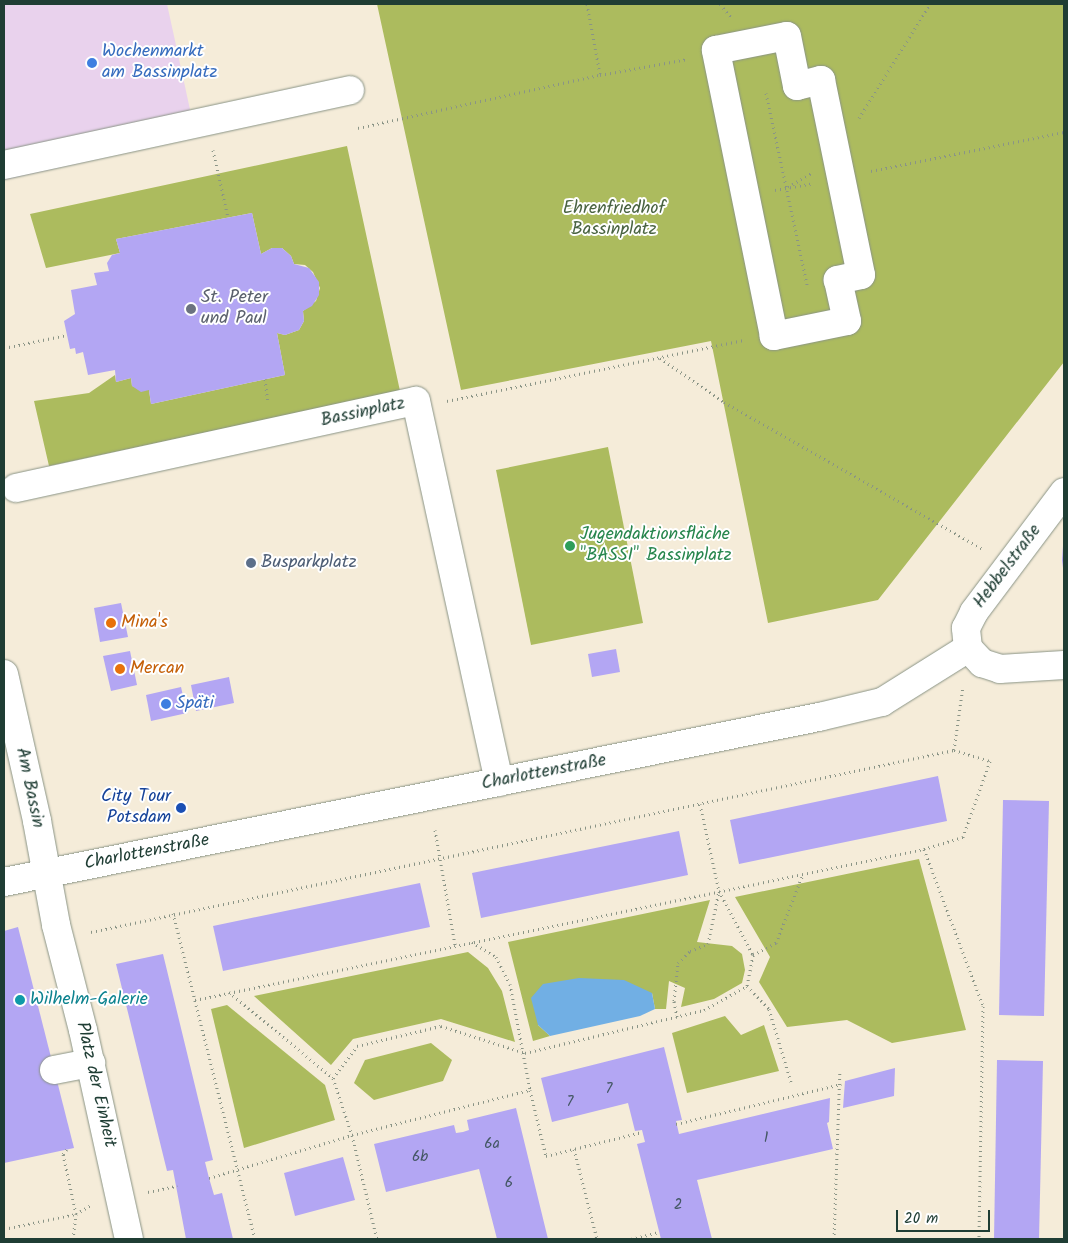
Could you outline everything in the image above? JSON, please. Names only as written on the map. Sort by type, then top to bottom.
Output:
[{"type":"street","points":[[787,36],[797,86],[821,80],[861,275],[838,280],[847,321],[774,334],[716,54],[716,50],[787,36]]},
{"type":"street","points":[[4,165],[350,90]]},
{"type":"street","name":"Bassinplatz","points":[[16,488],[416,402],[499,782]]},
{"type":"street","name":"Hebbelstraße","points":[[968,648],[966,628],[974,612],[1064,492]]},
{"type":"street","points":[[968,648],[982,663],[1000,669],[1064,666]]},
{"type":"street","name":"Charlottenstraße","points":[[4,882],[882,702],[968,648]]},
{"type":"street","name":"Am Bassin","points":[[4,674],[47,873]]},
{"type":"street","name":"Platz der Einheit","points":[[47,873],[56,925],[92,1070],[129,1239]]},
{"type":"street","points":[[54,1070],[92,1070]]},
{"type":"path","points":[[587,4],[600,75]]},
{"type":"path","points":[[785,188],[838,168],[930,4]]},
{"type":"path","points":[[358,128],[600,75],[716,54]]},
{"type":"path","points":[[764,85],[809,296]]},
{"type":"path","points":[[207,120],[228,218]]},
{"type":"path","points":[[746,196],[785,188],[838,168],[1064,132]]},
{"type":"path","points":[[417,407],[774,334]]},
{"type":"path","points":[[4,348],[67,335]]},
{"type":"path","points":[[659,358],[724,402],[964,536],[1008,567]]},
{"type":"path","points":[[954,750],[968,648]]},
{"type":"path","points":[[91,932],[954,750],[990,761],[963,837],[924,849],[195,1000]]},
{"type":"path","points":[[700,804],[719,891],[753,955],[748,986]]},
{"type":"path","points":[[435,830],[455,945]]},
{"type":"path","points":[[924,849],[983,1006],[980,1239]]},
{"type":"path","points":[[753,955],[776,943],[803,874]]},
{"type":"path","points":[[677,1017],[674,1001],[678,964],[690,951],[708,944],[719,891]]},
{"type":"path","points":[[174,913],[255,1239]]},
{"type":"path","points":[[472,942],[496,957],[510,984],[525,1053],[530,1090],[546,1156],[642,1132]]},
{"type":"path","points":[[333,1078],[358,1046],[441,1026],[525,1053],[704,1010],[748,986]]},
{"type":"path","points":[[748,986],[769,1009],[791,1082]]},
{"type":"path","points":[[229,992],[333,1078],[352,1135],[377,1239]]},
{"type":"path","points":[[834,1239],[840,1070]]},
{"type":"path","points":[[676,1124],[840,1084]]},
{"type":"path","points":[[209,1178],[352,1135],[530,1090]]},
{"type":"path","points":[[67,1149],[63,1154],[76,1214],[73,1239]]},
{"type":"path","points":[[574,1149],[597,1239]]},
{"type":"path","points":[[4,1229],[76,1214]]},
{"type":"path","points":[[631,1239],[659,1232]]},
{"type":"shaded area","name":"Wochenmarkt am Bassinplatz","points":[[4,4],[167,4],[196,137],[4,180]]},
{"type":"green space","name":"Ehrenfriedhof Bassinplatz","points":[[377,4],[1064,4],[1064,362],[878,600],[768,623],[711,341],[461,390]]},
{"type":"green space","points":[[347,146],[400,391],[49,466],[34,401],[89,393],[115,375],[116,382],[131,378],[132,386],[149,390],[151,404],[285,375],[277,333],[285,335],[299,330],[304,321],[303,311],[316,301],[320,288],[313,272],[305,265],[294,264],[291,256],[282,248],[272,248],[261,254],[252,213],[116,239],[120,253],[46,268],[30,214]]},
{"type":"green space","name":"Jugendaktionsfläche \"BASSI\" Bassinplatz","points":[[608,447],[643,623],[531,645],[496,470]]},
{"type":"green space","points":[[919,859],[966,1030],[892,1043],[847,1020],[787,1027],[759,982],[770,957],[735,897]]},
{"type":"green space","points":[[710,900],[697,942],[732,946],[742,954],[745,970],[742,983],[714,999],[681,1007],[685,988],[669,981],[666,1009],[655,1009],[652,993],[538,1025],[550,1036],[533,1041],[508,942]]},
{"type":"green space","points":[[468,952],[488,968],[502,991],[515,1042],[441,1019],[353,1039],[331,1065],[254,996]]},
{"type":"green space","points":[[227,1005],[325,1085],[335,1120],[244,1148],[211,1009]]},
{"type":"green space","points":[[725,1016],[741,1035],[764,1025],[779,1071],[687,1093],[672,1033]]},
{"type":"green space","points":[[431,1043],[452,1060],[443,1081],[374,1100],[354,1083],[365,1060]]},
{"type":"water","points":[[579,978],[624,980],[652,993],[655,1009],[640,1016],[550,1036],[538,1025],[531,998],[543,984]]},
{"type":"building","name":"St. Peter und Paul","points":[[252,213],[261,254],[272,248],[282,248],[291,256],[294,264],[309,268],[319,282],[319,295],[312,306],[303,311],[304,321],[299,330],[285,335],[277,333],[285,375],[151,404],[149,390],[141,392],[132,386],[131,378],[116,382],[115,370],[88,375],[83,352],[76,354],[75,348],[70,349],[64,321],[75,314],[71,290],[97,285],[94,273],[109,271],[107,263],[112,255],[120,253],[116,239]]},
{"type":"building","points":[[1064,546],[1063,568],[1062,560]]},
{"type":"building","name":"Mina's","points":[[121,603],[128,637],[100,642],[94,608]]},
{"type":"building","points":[[616,649],[620,672],[592,677],[588,654]]},
{"type":"building","points":[[130,651],[137,685],[111,691],[103,656]]},
{"type":"building","points":[[229,677],[234,703],[196,711],[191,685]]},
{"type":"building","name":"Späti","points":[[181,687],[187,713],[151,721],[146,695]]},
{"type":"building","points":[[938,776],[947,821],[739,864],[730,820]]},
{"type":"building","points":[[1003,800],[1049,801],[1044,1016],[999,1015]]},
{"type":"building","points":[[679,831],[688,875],[481,918],[472,873]]},
{"type":"building","points":[[420,883],[430,927],[223,971],[213,926]]},
{"type":"building","name":"Wilhelm-Galerie","points":[[18,927],[74,1148],[4,1163],[4,931]]},
{"type":"building","points":[[163,954],[213,1160],[205,1162],[214,1195],[222,1193],[233,1239],[186,1239],[173,1170],[167,1171],[116,964]]},
{"type":"building","points":[[664,1047],[682,1120],[676,1121],[679,1134],[830,1098],[829,1122],[827,1123],[833,1149],[697,1180],[712,1239],[661,1239],[637,1144],[645,1142],[642,1130],[635,1131],[628,1103],[552,1122],[541,1078]]},
{"type":"building","points":[[997,1060],[1043,1061],[1039,1239],[994,1239]]},
{"type":"building","points":[[895,1068],[894,1096],[843,1108],[845,1081]]},
{"type":"building","points":[[516,1108],[548,1239],[497,1239],[479,1169],[386,1192],[374,1144],[454,1125],[456,1133],[463,1132],[469,1130],[467,1120]]},
{"type":"building","points":[[343,1157],[355,1200],[295,1216],[284,1173]]},
{"type":"place","name":"Wochenmarkt am Bassinplatz","points":[[92,63]]},
{"type":"place","name":"St. Peter und Paul","points":[[191,309]]},
{"type":"place","name":"Jugendaktionsfläche \"BASSI\" Bassinplatz","points":[[570,546]]},
{"type":"place","name":"Busparkplatz","points":[[251,563]]},
{"type":"place","name":"Mina's","points":[[111,623]]},
{"type":"place","name":"Mercan","points":[[120,669]]},
{"type":"place","name":"Späti","points":[[166,704]]},
{"type":"place","name":"City Tour Potsdam","points":[[181,808]]},
{"type":"place","name":"Wilhelm-Galerie","points":[[20,1000]]}]
